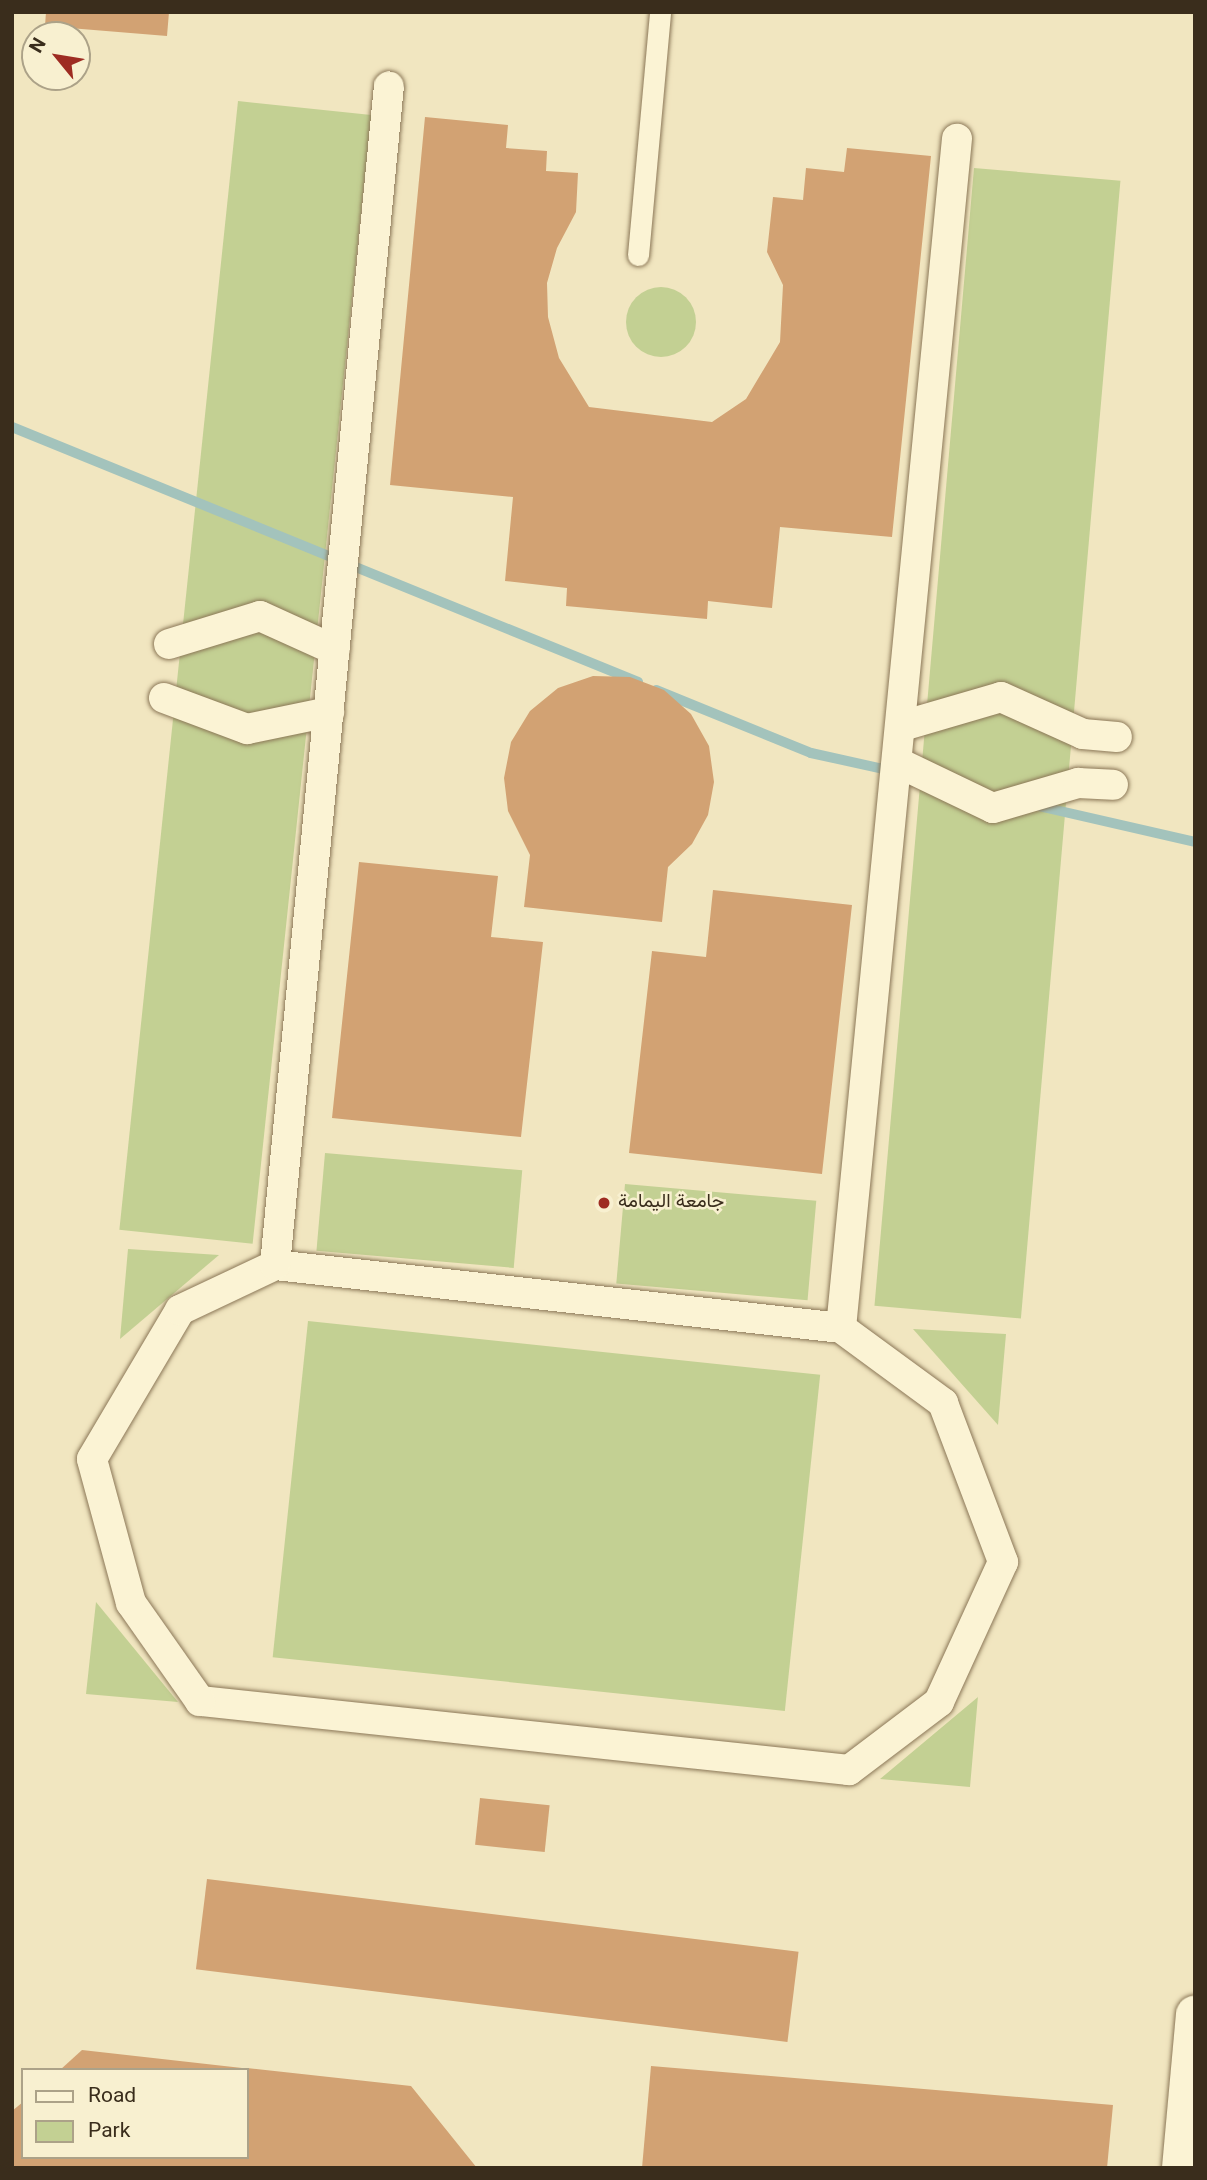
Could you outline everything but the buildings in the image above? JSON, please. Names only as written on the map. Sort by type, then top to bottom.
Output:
[{"type":"street","points":[[275,1265],[389,86]]},
{"type":"street","points":[[841,1328],[902,726],[957,139]]},
{"type":"street","points":[[169,644],[260,616],[335,650]]},
{"type":"street","points":[[902,726],[1001,697],[1083,734],[1117,737]]},
{"type":"street","points":[[164,698],[247,729],[329,712]]},
{"type":"street","points":[[898,763],[993,807],[1079,783],[1112,785]]},
{"type":"street","points":[[275,1265],[841,1328],[943,1403],[1003,1562],[939,1702],[849,1770],[200,1701],[131,1603],[92,1459],[180,1310],[275,1265]]},
{"type":"street","points":[[1181,2168],[1195,2015]]},
{"type":"lane","points":[[638,255],[660,12]]},
{"type":"green space","points":[[238,101],[371,115],[253,1244],[119,1230]]},
{"type":"green space","points":[[974,168],[1120,181],[1021,1318],[874,1306]]},
{"type":"green space","points":[[661,287],[686,297],[696,322],[686,347],[661,357],[636,347],[626,322],[636,297]]},
{"type":"green space","points":[[325,1153],[522,1170],[514,1268],[316,1251]]},
{"type":"green space","points":[[625,1184],[816,1201],[808,1300],[616,1284]]},
{"type":"green space","points":[[128,1249],[219,1255],[120,1339]]},
{"type":"green space","points":[[308,1321],[820,1375],[785,1711],[273,1657]]},
{"type":"green space","points":[[913,1329],[1006,1334],[998,1425]]},
{"type":"green space","points":[[96,1602],[178,1702],[86,1694]]},
{"type":"green space","points":[[978,1697],[970,1787],[880,1779]]},
{"type":"waterway","points":[[12,427],[638,682]]},
{"type":"waterway","points":[[656,690],[811,753],[892,771]]},
{"type":"waterway","points":[[1034,805],[1195,842]]},
{"type":"place","name":"جامعة اليمامة","points":[[604,1203]]}]
